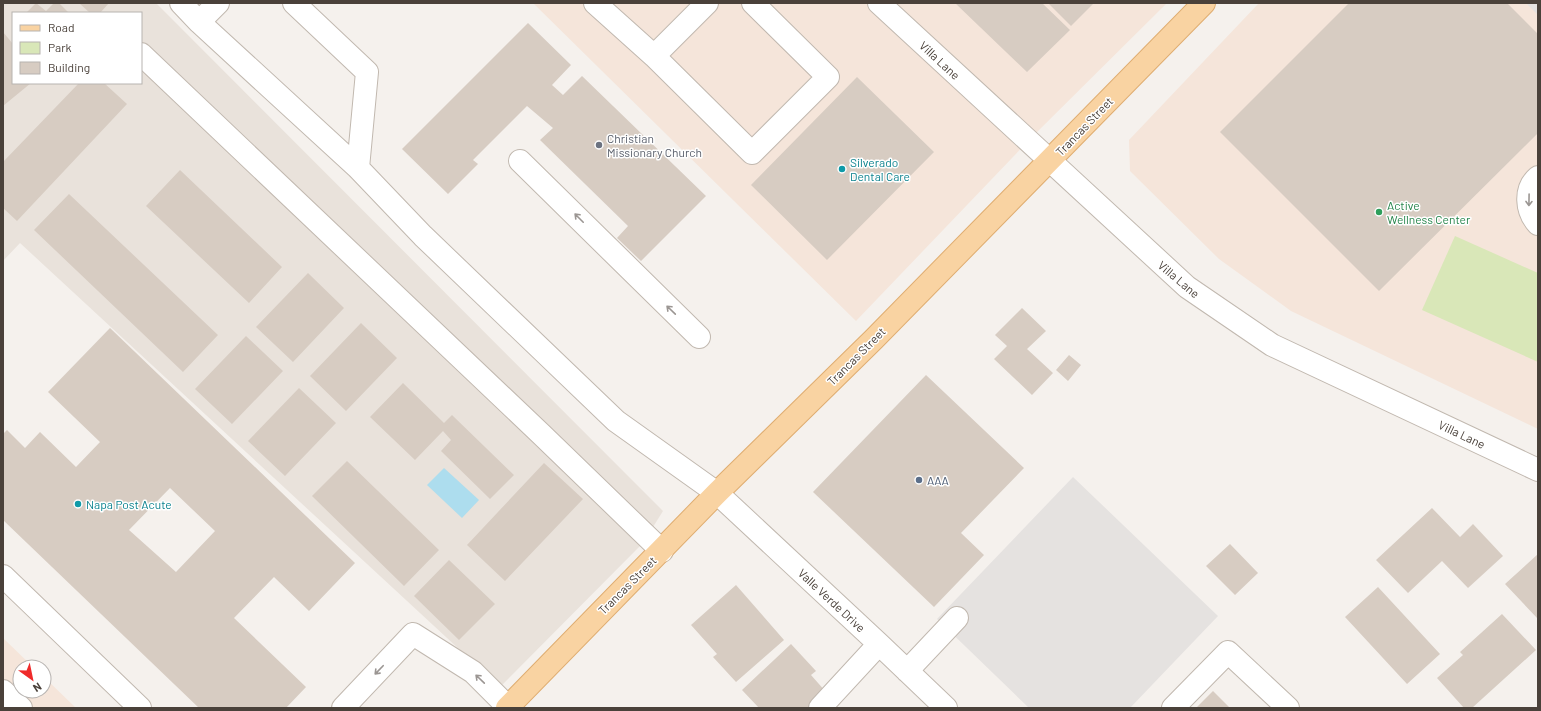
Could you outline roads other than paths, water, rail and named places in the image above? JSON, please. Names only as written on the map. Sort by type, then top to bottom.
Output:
[{"type":"main road","name":"Trancas Street","points":[[509,708],[717,494],[874,340],[1204,3]]},
{"type":"street","name":"Valle Verde Drive","points":[[181,3],[199,22],[358,168],[423,236],[616,421],[717,494],[946,708]]},
{"type":"street","points":[[199,22],[218,3]]},
{"type":"street","points":[[294,3],[367,72],[358,168]]},
{"type":"street","points":[[595,3],[654,56],[752,153],[828,77],[753,3]]},
{"type":"street","points":[[654,56],[708,3]]},
{"type":"street","name":"Villa Lane","points":[[879,3],[1187,287],[1272,345],[1538,470]]},
{"type":"street","points":[[142,55],[662,551]]},
{"type":"street","points":[[520,161],[699,337]]},
{"type":"street","points":[[1538,176],[1530,189],[1528,200],[1529,210],[1534,220],[1538,224]]},
{"type":"street","points":[[3,576],[140,708]]},
{"type":"street","points":[[908,671],[957,618]]},
{"type":"street","points":[[343,708],[413,634],[473,672],[509,708]]},
{"type":"street","points":[[820,708],[879,644]]},
{"type":"street","points":[[1173,708],[1228,652],[1288,708]]},
{"type":"street","points":[[3,691],[19,708]]},
{"type":"water","points":[[444,468],[479,500],[462,518],[427,485]]},
{"type":"place","name":"Christian Missionary Church","points":[[599,145]]},
{"type":"place","name":"Silverado Dental Care","points":[[842,169]]},
{"type":"place","name":"Active Wellness Center","points":[[1379,212]]},
{"type":"place","name":"AAA","points":[[919,480]]},
{"type":"place","name":"Napa Post Acute","points":[[78,504]]}]
